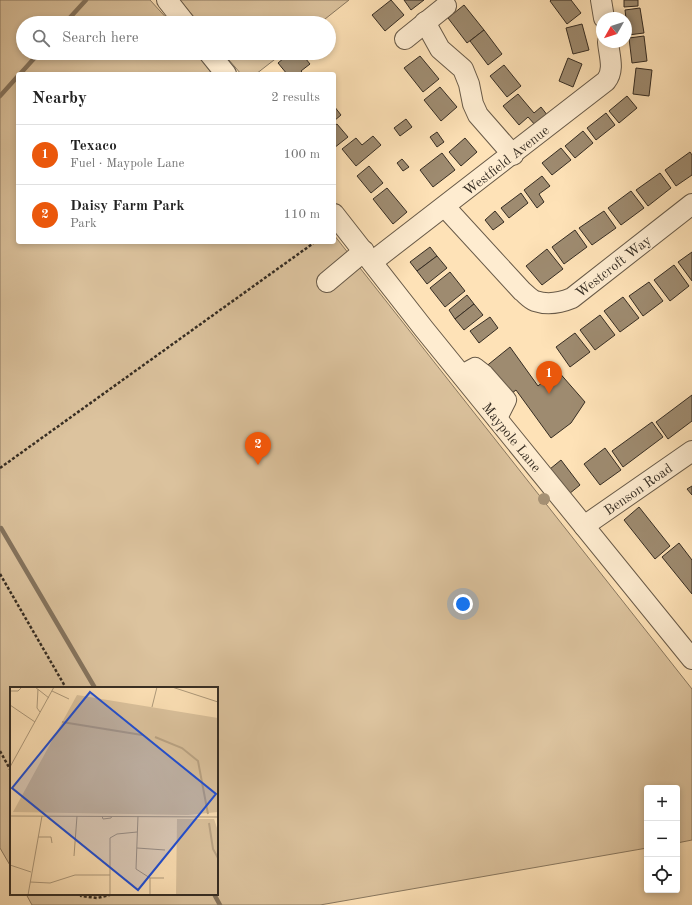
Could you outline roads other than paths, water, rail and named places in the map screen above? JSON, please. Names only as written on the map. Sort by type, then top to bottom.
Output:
[{"type":"street","points":[[167,0],[180,16]]},
{"type":"street","points":[[601,0],[603,12]]},
{"type":"street","points":[[405,39],[446,6]]},
{"type":"street","points":[[425,22],[440,49],[463,70],[469,84],[473,104],[478,114],[513,154]]},
{"type":"street","name":"Westfield Avenue","points":[[327,282],[445,207],[606,81],[610,77],[611,69],[609,48]]},
{"type":"street","points":[[215,60],[224,72]]},
{"type":"street","name":"Westcroft Way","points":[[445,207],[522,291],[534,301],[554,303],[564,302],[572,298],[692,204]]},
{"type":"street","name":"Maypole Lane","points":[[336,217],[692,659]]},
{"type":"street","name":"Benson Road","points":[[584,526],[692,451]]},
{"type":"waterway","points":[[71,16],[86,0]]},
{"type":"waterway","points":[[22,72],[33,60]]},
{"type":"waterway","points":[[0,96],[16,78]]},
{"type":"waterway","points":[[1,528],[94,687]]},
{"type":"waterway","points":[[215,895],[220,905]]},
{"type":"place","name":"Texaco","points":[[549,394]]},
{"type":"place","name":"Daisy Farm Park","points":[[258,465]]}]
